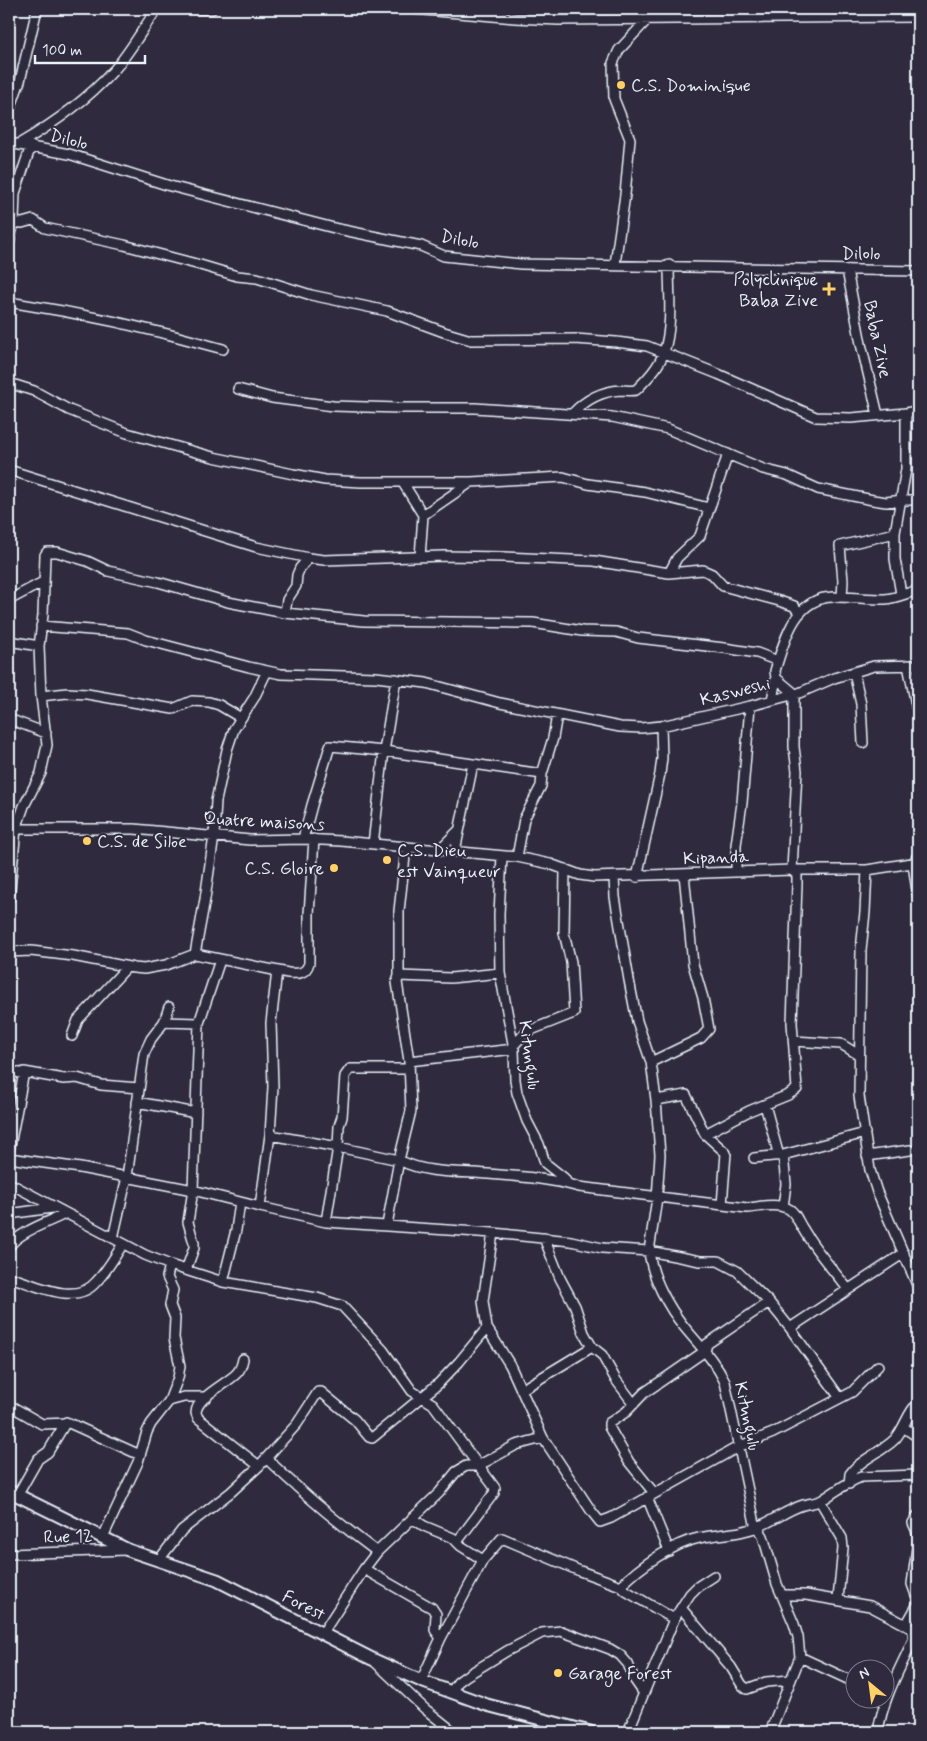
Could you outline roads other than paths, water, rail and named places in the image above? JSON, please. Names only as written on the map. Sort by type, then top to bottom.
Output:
[{"type":"street","points":[[9,112],[16,94],[37,9]]},
{"type":"street","points":[[19,144],[61,117],[92,92],[114,70],[157,9]]},
{"type":"street","points":[[195,9],[212,9]]},
{"type":"street","points":[[413,9],[558,20],[918,17]]},
{"type":"street","points":[[614,264],[625,195],[626,162],[630,139],[614,99],[612,64],[619,50],[647,20]]},
{"type":"street","name":"Dilolo","points":[[9,142],[69,154],[170,186],[338,229],[421,246],[444,256],[521,264],[614,264],[918,271]]},
{"type":"street","points":[[9,244],[15,193],[31,146]]},
{"type":"street","points":[[11,222],[22,223],[34,220],[45,228],[124,245],[237,276],[257,278],[311,295],[387,312],[471,340],[575,340],[647,346],[718,374],[816,418],[836,419],[906,413],[918,410]]},
{"type":"street","points":[[572,414],[585,402],[600,393],[636,390],[654,371],[664,352],[670,316],[669,265]]},
{"type":"street","name":"Baba Zive","points":[[846,270],[878,415]]},
{"type":"street","points":[[9,302],[103,318],[224,349]]},
{"type":"street","points":[[9,383],[48,398],[69,410],[128,433],[258,468],[325,480],[360,482],[471,482],[562,477],[588,484],[645,492],[708,508]]},
{"type":"street","points":[[238,389],[272,398],[333,406],[475,408],[612,417],[651,425],[690,438],[763,469],[787,475],[818,489],[886,502],[918,500]]},
{"type":"street","points":[[901,594],[895,559],[895,533],[906,462],[906,413]]},
{"type":"street","points":[[670,573],[677,558],[700,536],[728,454]]},
{"type":"street","points":[[9,470],[256,547],[309,558],[324,560],[420,557],[573,560],[670,573],[706,571],[712,574],[723,586],[779,600],[794,606],[799,612]]},
{"type":"street","points":[[403,482],[423,515],[420,557]]},
{"type":"street","points":[[423,515],[471,482]]},
{"type":"street","points":[[842,598],[843,581],[840,546],[895,533]]},
{"type":"street","points":[[9,899],[12,829],[41,773],[47,745],[41,696],[39,646],[45,555],[50,551],[87,560],[108,571],[158,582],[228,602],[286,614],[364,621],[533,623],[582,632],[616,632],[638,638],[724,648],[778,660]]},
{"type":"street","points":[[286,614],[287,600],[296,586],[297,575],[300,568],[309,558]]},
{"type":"street","points":[[9,600],[43,582]]},
{"type":"street","points":[[772,700],[778,660],[793,623],[799,612],[808,604],[824,598],[892,598],[918,590]]},
{"type":"street","name":"Kasweshi","points":[[41,626],[128,633],[146,640],[281,674],[396,679],[426,683],[485,699],[557,715],[620,727],[641,728],[660,726],[799,693],[834,678],[874,666],[918,665]]},
{"type":"street","points":[[9,641],[39,646]]},
{"type":"street","points":[[908,665],[918,715]]},
{"type":"street","points":[[195,954],[214,836],[215,808],[227,750],[234,729],[254,698],[267,671]]},
{"type":"street","points":[[854,673],[861,704],[863,743]]},
{"type":"street","points":[[705,1134],[797,1089],[792,1023],[797,879],[797,875],[792,870],[797,771],[794,747],[794,693],[776,678]]},
{"type":"street","points":[[373,844],[384,751],[396,679]]},
{"type":"street","points":[[41,696],[67,693],[87,694],[173,709],[192,701],[209,702],[219,705],[241,718]]},
{"type":"street","points":[[736,872],[736,845],[742,803],[750,706]]},
{"type":"street","points":[[517,857],[522,826],[541,786],[542,774],[553,738],[557,715]]},
{"type":"street","points":[[9,719],[46,733]]},
{"type":"street","points":[[637,876],[660,774],[662,758],[660,726]]},
{"type":"street","points":[[303,839],[330,746],[384,751],[542,774]]},
{"type":"street","points":[[455,850],[472,764]]},
{"type":"street","name":"Quatre maisons","points":[[12,829],[134,829],[255,840],[314,839],[517,857]]},
{"type":"street","points":[[440,849],[459,830]]},
{"type":"street","points":[[9,952],[31,950],[144,969],[157,967],[195,954],[295,974],[303,972],[307,969],[308,965],[314,839]]},
{"type":"street","points":[[387,1225],[399,1160],[409,1121],[409,1065],[398,988],[399,911],[406,847]]},
{"type":"street","points":[[918,855],[916,863],[918,898]]},
{"type":"street","name":"Kitungulu","points":[[502,856],[498,914],[500,973],[514,1047],[515,1080],[527,1121],[548,1166],[567,1183],[578,1187],[747,1208],[783,1206]]},
{"type":"street","name":"Kipanda","points":[[517,857],[565,869],[580,875],[614,877],[792,870],[867,870],[916,863]]},
{"type":"street","points":[[326,1222],[338,1147],[347,1071],[350,1069],[409,1065],[514,1047],[526,1032],[574,1013],[571,962],[564,932],[565,869]]},
{"type":"street","points":[[867,870],[861,950],[859,1096],[867,1156],[877,1192],[918,1287]]},
{"type":"street","points":[[651,1062],[701,1038],[708,1029],[703,998],[693,964],[684,874]]},
{"type":"street","points":[[614,877],[615,897],[629,980],[637,1020],[651,1062],[660,1155],[657,1198]]},
{"type":"street","points":[[186,1270],[194,1248],[188,1222],[193,1190],[199,1023],[220,960]]},
{"type":"street","points":[[72,1036],[78,1020],[127,967]]},
{"type":"street","points":[[260,1207],[270,1135],[273,1087],[271,1023],[277,971]]},
{"type":"street","points":[[399,976],[451,978],[500,973]]},
{"type":"street","points":[[114,1238],[127,1177],[146,1049],[164,1022],[169,1007]]},
{"type":"street","points":[[164,1022],[199,1023]]},
{"type":"street","points":[[794,1041],[841,1044],[859,1055]]},
{"type":"street","points":[[9,1070],[23,1074],[26,1072],[64,1079],[77,1078],[101,1085],[139,1088]]},
{"type":"street","points":[[9,1151],[23,1074]]},
{"type":"street","points":[[656,1100],[686,1095],[705,1134],[726,1153],[722,1205]]},
{"type":"street","points":[[138,1102],[196,1113]]},
{"type":"street","points":[[765,1105],[781,1156],[786,1184],[783,1206],[793,1212],[803,1230],[848,1289]]},
{"type":"street","points":[[754,1158],[781,1156],[865,1133]]},
{"type":"street","points":[[270,1135],[399,1160],[408,1165],[428,1170],[518,1176],[567,1183]]},
{"type":"street","points":[[867,1156],[910,1150]]},
{"type":"street","points":[[9,1158],[193,1190],[326,1222],[571,1240],[602,1248],[649,1251],[700,1261],[718,1261],[737,1271],[769,1302],[840,1398]]},
{"type":"street","points":[[546,1180],[548,1166]]},
{"type":"street","points":[[9,1183],[52,1208],[145,1255],[170,1265],[224,1282],[316,1298],[342,1306],[383,1350],[412,1392],[433,1404],[445,1418],[493,1485],[495,1490],[457,1542]]},
{"type":"street","name":"Kitungulu","points":[[657,1198],[649,1251],[657,1281],[673,1311],[716,1364],[725,1382],[756,1528],[762,1534],[798,1637],[800,1657]]},
{"type":"street","points":[[224,1282],[236,1230],[240,1202]]},
{"type":"street","points":[[9,1214],[52,1208]]},
{"type":"street","points":[[9,1247],[11,1243],[28,1232],[65,1214]]},
{"type":"street","points":[[492,1233],[483,1302],[487,1328],[510,1365],[543,1438],[600,1522],[606,1521],[738,1447],[773,1433],[840,1398],[860,1386],[878,1366]]},
{"type":"street","points":[[544,1238],[584,1333],[592,1347],[602,1355],[613,1375],[634,1404]]},
{"type":"street","points":[[9,1277],[65,1294],[86,1291],[96,1283],[123,1244]]},
{"type":"street","points":[[790,1328],[904,1253]]},
{"type":"street","points":[[103,1538],[138,1462],[146,1432],[174,1392],[180,1366],[174,1338],[175,1318],[170,1305],[173,1290],[167,1277],[170,1265]]},
{"type":"street","points":[[668,1551],[650,1495],[608,1427],[610,1423],[626,1412],[644,1393],[705,1351],[707,1344],[769,1302]]},
{"type":"street","points":[[158,1560],[182,1530],[231,1492],[259,1466],[296,1424],[319,1392],[349,1415],[370,1438],[383,1430],[438,1384],[487,1328]]},
{"type":"street","points":[[521,1390],[592,1347]]},
{"type":"street","points":[[244,1359],[236,1375],[212,1392],[196,1408],[196,1415],[259,1466]]},
{"type":"street","points":[[169,1401],[184,1397],[207,1397]]},
{"type":"street","points":[[849,1484],[850,1474],[854,1469],[893,1441],[903,1427],[909,1412],[918,1403]]},
{"type":"street","points":[[9,1405],[42,1424],[66,1422],[140,1455]]},
{"type":"street","points":[[13,1494],[38,1459],[48,1452],[66,1422]]},
{"type":"street","points":[[903,1427],[918,1437]]},
{"type":"street","points":[[322,1634],[377,1552],[439,1493],[458,1470],[466,1466],[478,1466],[516,1446],[543,1438]]},
{"type":"street","points":[[266,1458],[342,1526],[377,1552]]},
{"type":"street","points":[[622,1586],[632,1574],[668,1551],[691,1540],[708,1536],[736,1534],[756,1528],[804,1505],[820,1501],[861,1477],[918,1475]]},
{"type":"street","name":"Forest","points":[[13,1494],[128,1550],[217,1580],[372,1660],[420,1681],[487,1705],[590,1732]]},
{"type":"street","points":[[820,1501],[842,1538],[843,1548],[838,1600]]},
{"type":"street","points":[[918,1515],[913,1524],[918,1534]]},
{"type":"street","points":[[412,1518],[424,1526],[450,1536],[461,1546],[483,1560]]},
{"type":"street","points":[[420,1681],[483,1560],[500,1539],[504,1538],[580,1571],[622,1586],[626,1591],[674,1619]]},
{"type":"street","points":[[906,1625],[918,1604],[912,1587],[915,1581],[918,1541]]},
{"type":"street","name":"Rue 12","points":[[9,1554],[128,1550]]},
{"type":"street","points":[[364,1569],[432,1608],[436,1614],[436,1633],[441,1638]]},
{"type":"street","points":[[628,1732],[674,1619],[690,1594],[714,1576]]},
{"type":"street","points":[[782,1595],[806,1595],[870,1606],[913,1630],[913,1640],[894,1679]]},
{"type":"street","points":[[681,1608],[731,1667],[742,1685],[747,1688],[766,1682],[791,1680]]},
{"type":"street","points":[[451,1692],[458,1682],[485,1664],[542,1633],[561,1631],[620,1655],[628,1664],[643,1692]]},
{"type":"street","points":[[770,1732],[800,1657],[844,1677]]},
{"type":"street","points":[[372,1660],[425,1709],[454,1732]]},
{"type":"street","points":[[878,1732],[882,1708]]},
{"type":"place","name":"C.S. Dominique","points":[[621,85]]},
{"type":"place","name":"Polyclinique Baba Zive","points":[[829,289]]},
{"type":"place","name":"C.S. de Siloe","points":[[87,841]]},
{"type":"place","name":"C.S. Dieu est Vainqueur","points":[[387,860]]},
{"type":"place","name":"C.S. Gloire","points":[[334,868]]},
{"type":"place","name":"Garage Forest","points":[[558,1673]]}]
